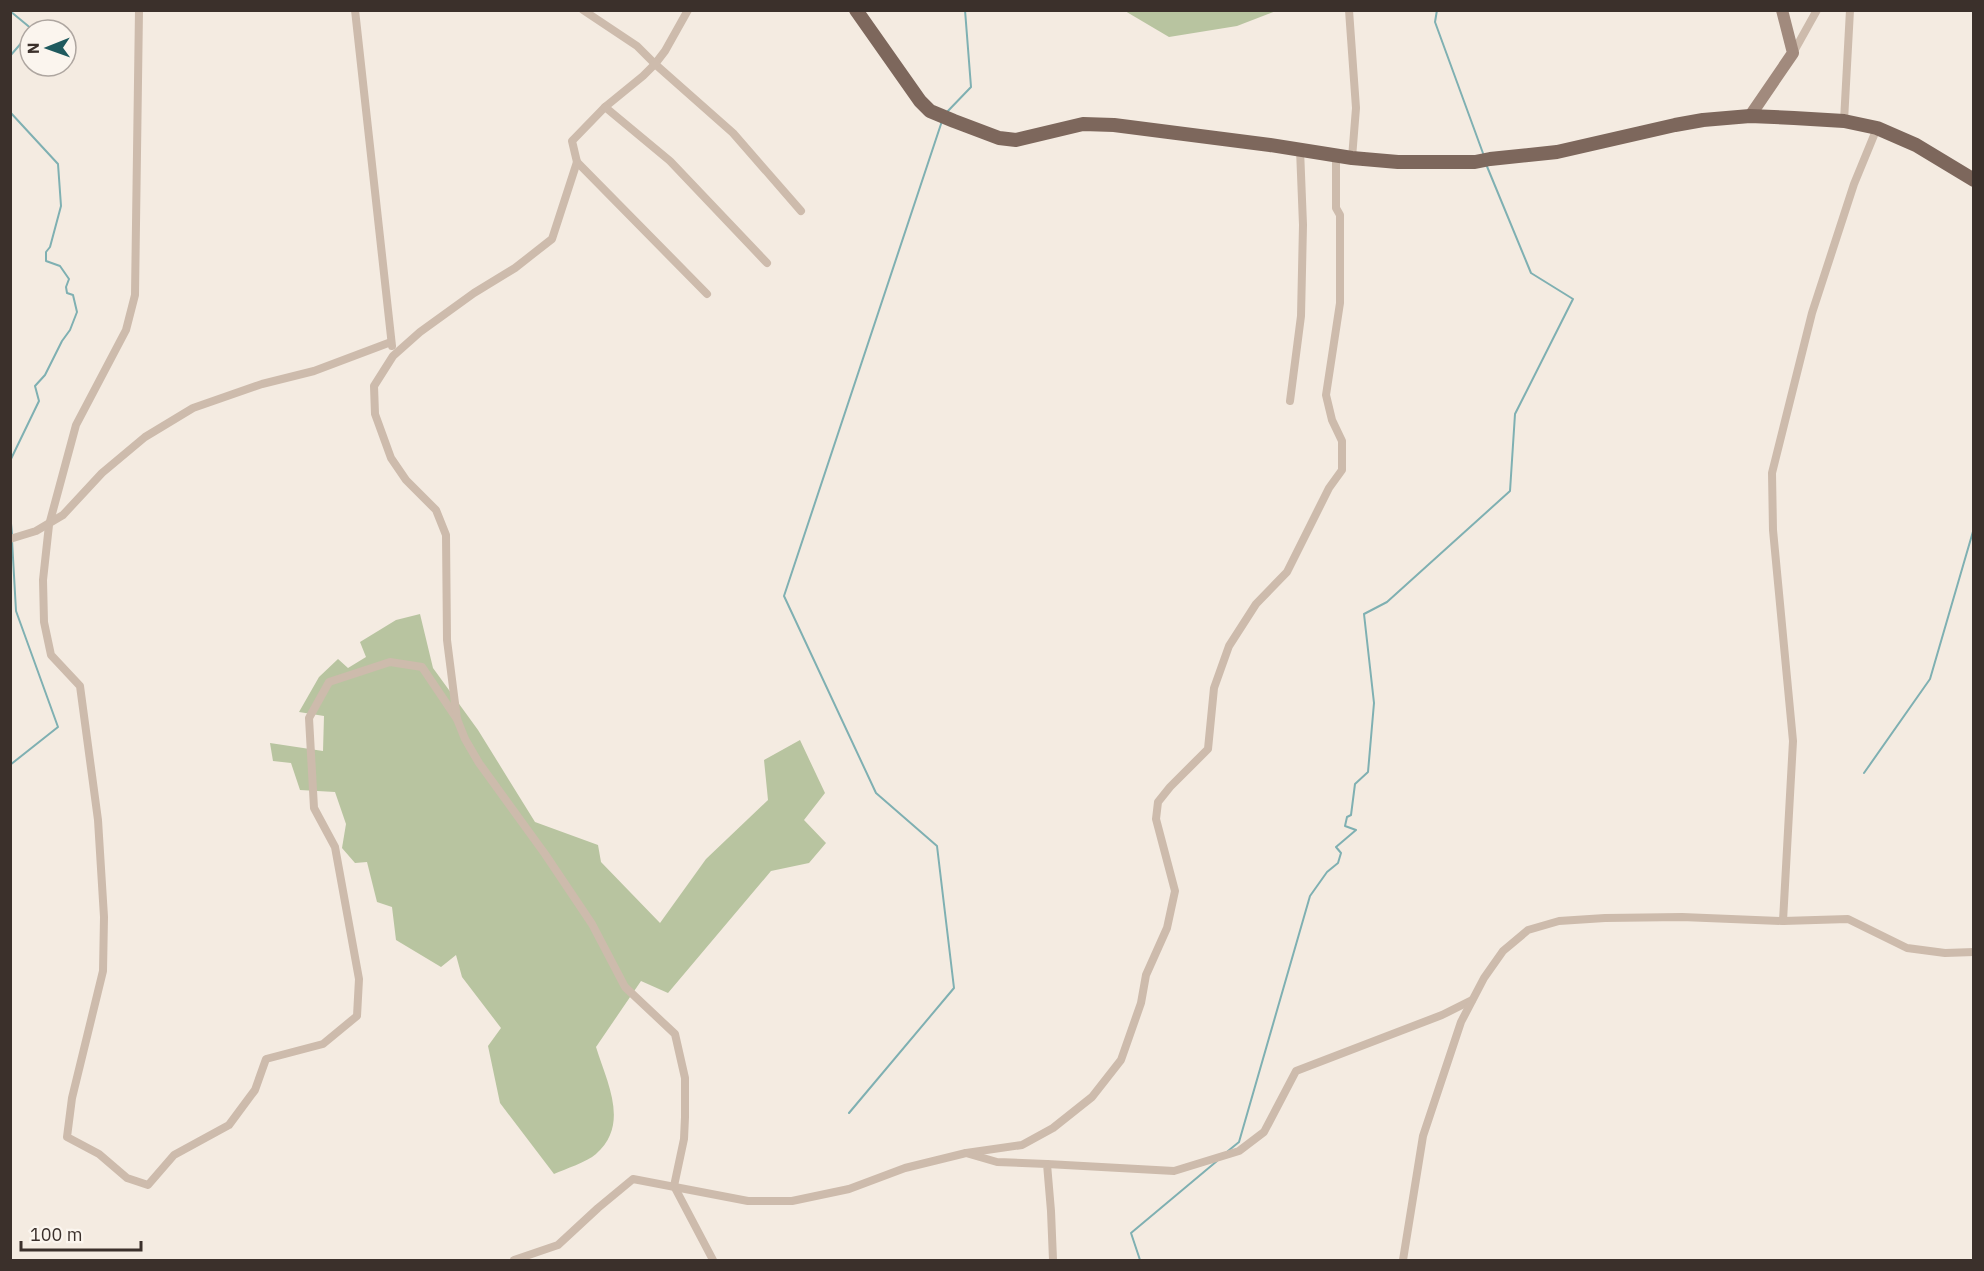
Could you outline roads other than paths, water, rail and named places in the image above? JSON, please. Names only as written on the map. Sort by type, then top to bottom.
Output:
[{"type":"main road","points":[[856,10],[920,101],[930,111],[999,138],[1016,140],[1083,124],[1124,126],[1352,158],[1398,162],[1475,162],[1557,152],[1675,125],[1750,116],[1844,122],[1876,128],[1916,145],[1974,180]]},
{"type":"main road","points":[[1750,116],[1793,53],[1782,10]]},
{"type":"street","points":[[139,10],[135,295],[126,330],[76,425],[49,525],[43,580],[44,622],[51,655],[80,686],[98,820],[104,917],[104,971],[72,1098],[67,1137],[99,1154],[127,1178],[148,1185],[174,1155],[229,1125],[255,1090],[266,1059],[323,1044],[357,1016],[359,979],[335,847],[314,808],[309,718],[329,682],[390,662],[422,667],[457,718],[465,739],[479,763],[592,924],[625,987],[675,1034],[685,1077],[686,1116],[684,1139],[674,1186],[713,1260]]},
{"type":"street","points":[[355,10],[393,356]]},
{"type":"street","points":[[583,10],[637,46],[733,133],[801,211]]},
{"type":"street","points":[[457,718],[447,639],[446,535],[436,510],[406,480],[391,458],[375,414],[374,386],[393,356],[420,332],[465,299],[515,268],[552,239],[577,162],[572,141],[605,107],[655,64],[666,51],[688,10]]},
{"type":"street","points":[[1349,10],[1356,108],[1352,158]]},
{"type":"street","points":[[1793,53],[1817,10]]},
{"type":"street","points":[[1844,122],[1850,10]]},
{"type":"street","points":[[605,107],[670,161],[767,263]]},
{"type":"street","points":[[1783,921],[1793,741],[1773,530],[1772,473],[1812,313],[1854,184],[1876,128]]},
{"type":"street","points":[[1290,401],[1301,316],[1303,225],[1300,149]]},
{"type":"street","points":[[514,1260],[558,1245],[633,1179],[748,1201],[792,1201],[849,1189],[905,1168],[966,1153],[1022,1145],[1053,1128],[1092,1097],[1121,1060],[1141,1003],[1146,975],[1167,928],[1175,891],[1156,819],[1158,802],[1208,749],[1214,688],[1229,646],[1256,604],[1287,572],[1329,488],[1342,470],[1342,441],[1332,420],[1326,395],[1340,303],[1340,215],[1336,208],[1336,154]]},
{"type":"street","points":[[577,162],[708,294]]},
{"type":"street","points":[[14,538],[49,525],[63,515],[102,473],[145,437],[193,408],[262,384],[314,371],[391,342]]},
{"type":"street","points":[[1403,1260],[1423,1136],[1461,1022],[1484,978],[1503,951],[1528,930],[1559,921],[1682,917],[1783,921],[1848,919],[1907,948],[1945,953],[1974,952]]},
{"type":"street","points":[[966,1153],[997,1162],[1173,1171],[1239,1151],[1264,1132],[1296,1071],[1335,1054],[1442,1015],[1473,999]]},
{"type":"street","points":[[1047,1164],[1052,1211],[1053,1260]]},
{"type":"waterway","points":[[946,113],[971,87],[965,10]]},
{"type":"waterway","points":[[1437,10],[1435,22],[1484,156]]},
{"type":"waterway","points":[[10,11],[18,18]]},
{"type":"waterway","points":[[10,56],[18,47]]},
{"type":"waterway","points":[[10,112],[58,164],[61,206],[50,247],[46,252],[46,261],[60,266],[69,279],[66,287],[67,293],[73,295],[77,312],[70,330],[45,375],[35,386],[39,401],[10,461]]},
{"type":"waterway","points":[[849,1113],[954,988],[937,846],[876,793],[784,596],[942,121]]},
{"type":"waterway","points":[[1228,1151],[1239,1142],[1310,896],[1327,872],[1338,863],[1341,853],[1336,847],[1356,830],[1345,826],[1347,817],[1351,815],[1355,784],[1368,772],[1374,703],[1364,614],[1387,602],[1510,491],[1515,414],[1573,299],[1531,273],[1486,164]]},
{"type":"waterway","points":[[10,513],[12,534]]},
{"type":"waterway","points":[[1864,773],[1930,679],[1974,528]]},
{"type":"waterway","points":[[10,765],[58,727],[16,611],[12,540]]},
{"type":"waterway","points":[[1140,1260],[1131,1233],[1217,1161]]}]
